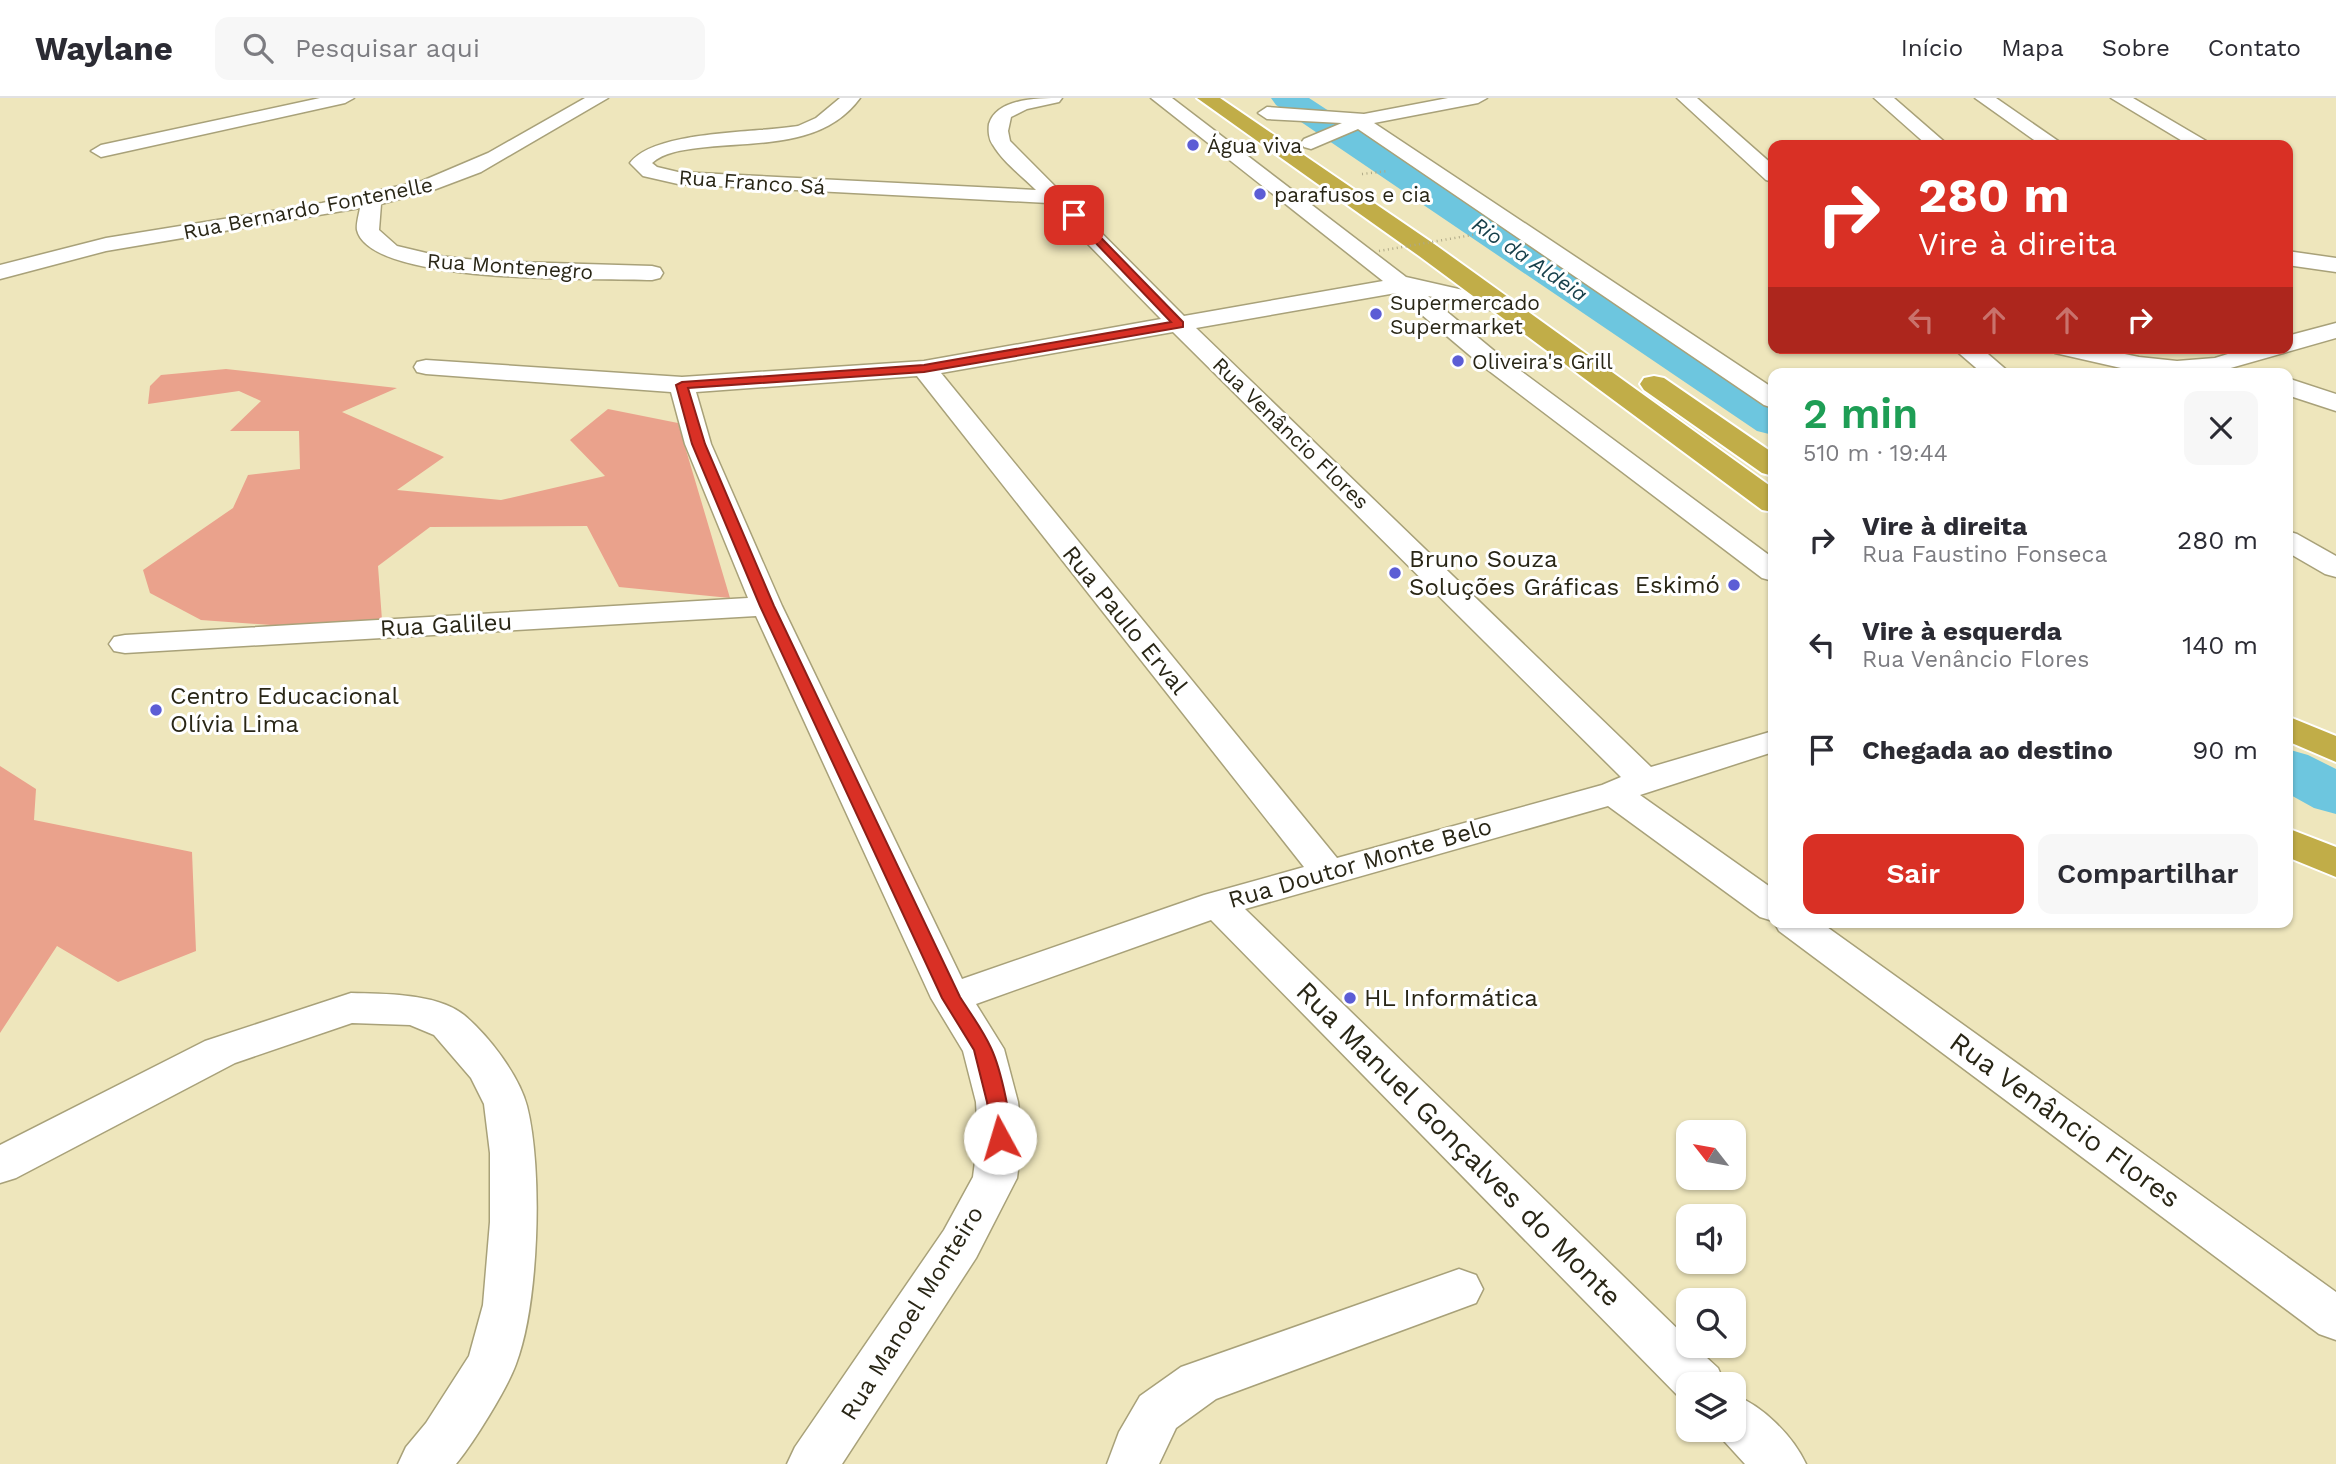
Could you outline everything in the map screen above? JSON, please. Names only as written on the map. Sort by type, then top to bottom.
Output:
[{"type":"highway","points":[[1208,98],[1428,251],[1768,499]]},
{"type":"highway","points":[[1246,98],[1267,113],[1317,140],[1537,301]]},
{"type":"highway","points":[[1638,372],[1768,463]]},
{"type":"highway","points":[[2293,718],[2336,736]]},
{"type":"highway","points":[[2293,730],[2336,750]]},
{"type":"highway","points":[[2293,827],[2336,839]]},
{"type":"highway","points":[[2293,844],[2336,863]]},
{"type":"street","points":[[101,151],[345,98]]},
{"type":"street","name":"Rua Bernardo Fontenelle","points":[[0,272],[78,251],[428,186],[487,164],[599,98]]},
{"type":"street","name":"Rua Franco Sá","points":[[851,98],[820,123],[805,130],[769,137],[677,145],[649,153],[639,163],[650,172],[678,178],[1056,197]]},
{"type":"street","name":"Rua Venâncio Flores","points":[[1053,98],[1007,110],[998,118],[996,130],[1001,143],[1629,786],[1768,904]]},
{"type":"street","points":[[1160,98],[1403,285],[1489,359],[1768,568]]},
{"type":"street","points":[[1320,98],[1768,397]]},
{"type":"street","points":[[1267,113],[1354,120],[1478,98]]},
{"type":"street","points":[[1686,98],[1768,172]]},
{"type":"street","points":[[1883,98],[1932,140]]},
{"type":"street","points":[[1984,98],[2047,140]]},
{"type":"street","points":[[2120,98],[2194,140]]},
{"type":"street","points":[[1317,140],[1354,120]]},
{"type":"street","name":"Rua Montenegro","points":[[371,198],[368,230],[374,239],[389,251],[408,258],[485,268],[652,273]]},
{"type":"street","points":[[1403,285],[1428,251]]},
{"type":"street","points":[[2293,259],[2336,264]]},
{"type":"street","points":[[426,368],[682,385],[924,369],[1403,285],[1499,305]]},
{"type":"street","points":[[2293,342],[2336,330]]},
{"type":"street","points":[[1973,354],[1991,368]]},
{"type":"street","points":[[2088,354],[2164,368],[2214,365],[2252,354]]},
{"type":"street","points":[[2214,365],[2224,368]]},
{"type":"street","name":"Rua Paulo Erval","points":[[924,369],[1327,871]]},
{"type":"street","name":"Rua Manoel Monteiro","points":[[682,385],[698,444],[767,606],[951,998],[983,1049],[997,1102],[1000,1138],[995,1178],[960,1244],[813,1464]]},
{"type":"street","points":[[2293,388],[2336,402]]},
{"type":"street","points":[[2293,543],[2336,568]]},
{"type":"street","name":"Rua Galileu","points":[[125,644],[767,606]]},
{"type":"street","name":"Rua Doutor Monte Belo","points":[[951,998],[1217,904],[1629,786],[1768,743]]},
{"type":"street","name":"Rua Manuel Gonçalves do Monte","points":[[1217,904],[1688,1372]]},
{"type":"street","name":"Rua Venâncio Flores","points":[[1801,928],[2336,1319]]},
{"type":"street","points":[[0,1165],[220,1052],[351,1008],[414,1010],[448,1024],[488,1069],[505,1104],[512,1153],[513,1222],[507,1305],[492,1363],[444,1440],[424,1464]]},
{"type":"street","points":[[1133,1464],[1137,1449],[1158,1412],[1199,1383],[1459,1289]]},
{"type":"street","points":[[1746,1430],[1780,1464]]},
{"type":"path","points":[[1379,251],[1478,234]]},
{"type":"shaded area","points":[[226,369],[397,388],[342,412],[444,457],[397,490],[501,500],[605,476],[570,440],[608,409],[678,423],[730,598],[619,587],[587,526],[430,527],[378,566],[382,620],[284,626],[201,620],[150,593],[143,570],[233,508],[248,475],[300,469],[299,431],[230,431],[261,401],[239,391],[148,404],[150,386],[161,375]]},
{"type":"shaded area","points":[[0,766],[36,789],[34,820],[192,852],[196,951],[118,982],[57,946],[0,1033]]},
{"type":"waterway","name":"Rio da Aldeia","points":[[1287,98],[1768,418]]},
{"type":"waterway","points":[[2293,771],[2336,794]]},
{"type":"place","name":"Água viva","points":[[1193,145]]},
{"type":"place","name":"parafusos e cia","points":[[1260,194]]},
{"type":"place","name":"Supermercado Supermarket","points":[[1376,314]]},
{"type":"place","name":"Oliveira's Grill","points":[[1458,361]]},
{"type":"place","name":"Bruno Souza Soluções Gráficas","points":[[1395,573]]},
{"type":"place","name":"Eskimó","points":[[1734,585]]},
{"type":"place","name":"Centro Educacional Olívia Lima","points":[[156,710]]},
{"type":"place","name":"HL Informática","points":[[1350,998]]},
{"type":"route","points":[[1000,1138],[997,1102],[983,1049],[951,998],[767,606],[698,444],[682,385],[924,369],[1179,324],[1074,215]]}]
